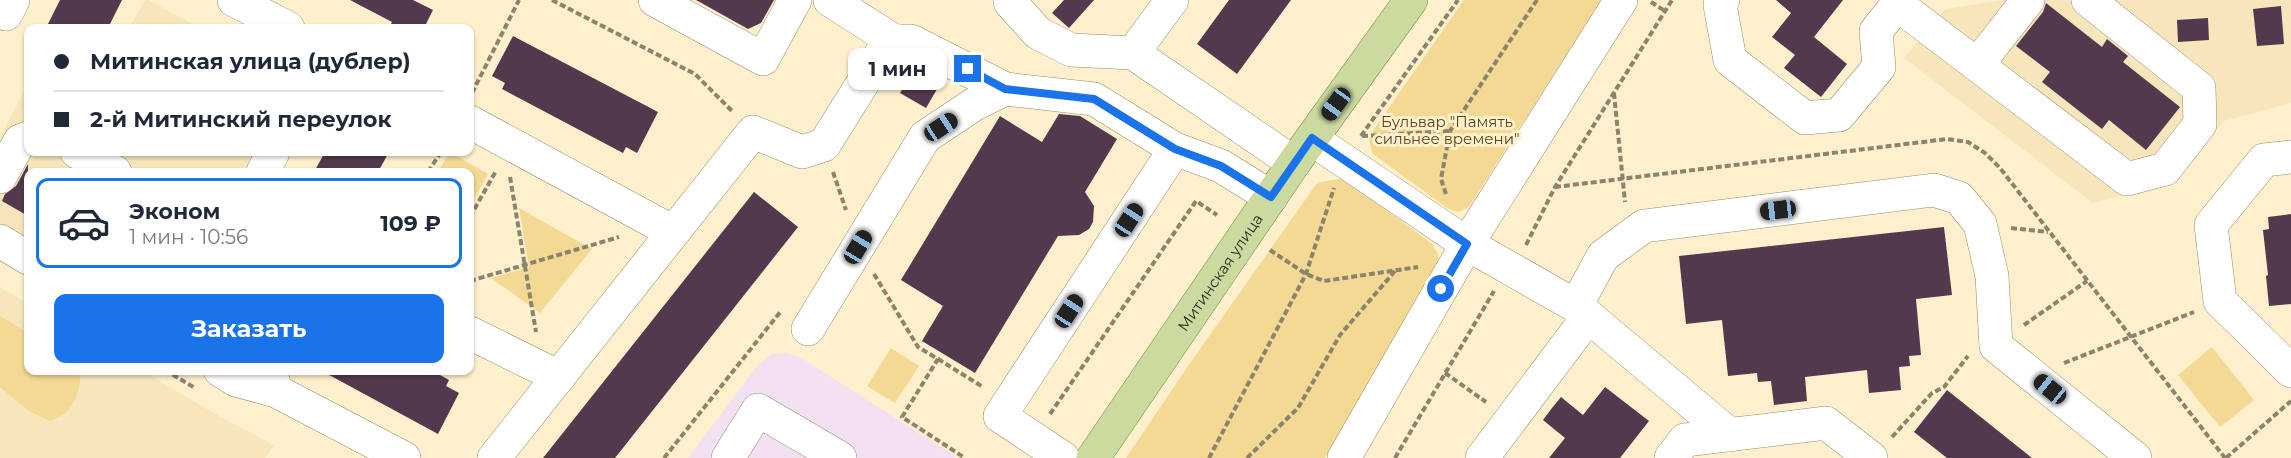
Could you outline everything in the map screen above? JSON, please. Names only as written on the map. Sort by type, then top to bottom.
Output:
[{"type":"main road","name":"Митинская улица","points":[[1093,458],[1271,197],[1411,0]]},
{"type":"street","points":[[234,0],[280,24]]},
{"type":"street","points":[[655,0],[763,59],[795,0]]},
{"type":"street","points":[[830,0],[894,41],[912,41],[1005,89],[1094,99],[1175,149],[1221,166],[1271,197]]},
{"type":"street","points":[[1011,0],[1010,2],[1038,33],[1071,50],[1133,53],[1513,270],[1582,312],[1730,435]]},
{"type":"street","points":[[1133,53],[1172,0]]},
{"type":"street","points":[[1344,458],[1467,244],[1621,0]]},
{"type":"street","points":[[1724,0],[1720,5],[1730,60],[1805,118],[1839,115],[1879,67],[1876,31],[1899,2],[1977,65],[2127,179],[2165,169],[2200,124],[2199,88],[2088,0]]},
{"type":"street","points":[[1977,65],[2028,0]]},
{"type":"street","points":[[494,458],[551,372],[667,229],[753,132],[802,152],[824,145],[884,49],[894,41]]},
{"type":"street","points":[[808,329],[925,137],[973,105],[1005,89]]},
{"type":"street","points":[[474,125],[505,147],[667,229]]},
{"type":"street","points":[[0,177],[20,141],[24,140]]},
{"type":"street","points":[[1063,458],[1000,416],[1175,149]]},
{"type":"street","points":[[85,156],[107,168]]},
{"type":"street","points":[[2291,157],[2264,160],[2211,225],[2220,301],[2291,371]]},
{"type":"street","points":[[1482,458],[1511,420],[1582,312],[1603,256],[1644,226],[1934,190],[1959,198],[1980,224],[1992,276],[1982,351],[2033,375],[2135,458]]},
{"type":"street","points":[[0,241],[24,256]]},
{"type":"street","points":[[474,335],[551,372]]},
{"type":"street","points":[[228,375],[236,380],[273,381],[404,458]]},
{"type":"street","points":[[728,458],[758,410],[840,458]]},
{"type":"street","points":[[1671,458],[1685,440],[1826,423],[1879,450]]},
{"type":"path","points":[[474,91],[519,0]]},
{"type":"path","points":[[552,0],[695,74],[753,132]]},
{"type":"path","points":[[1450,131],[1362,136],[1458,0]]},
{"type":"path","points":[[1448,200],[1441,179],[1450,131],[1537,0]]},
{"type":"path","points":[[1648,0],[1665,11]]},
{"type":"path","points":[[1395,458],[1498,286],[1513,270],[1555,187],[1672,0]]},
{"type":"path","points":[[1614,92],[1629,237]]},
{"type":"path","points":[[1555,187],[1947,139],[1968,142],[1985,153],[2000,168],[2225,458],[2291,401]]},
{"type":"path","points":[[824,145],[858,247],[918,347],[938,359],[902,417],[965,458]]},
{"type":"path","points":[[474,209],[505,147]]},
{"type":"path","points":[[505,147],[525,264],[551,372]]},
{"type":"path","points":[[1209,458],[1306,274],[1335,185]]},
{"type":"path","points":[[1031,437],[1044,423],[1196,201],[1217,215]]},
{"type":"path","points":[[1980,224],[2049,232]]},
{"type":"path","points":[[474,280],[525,264],[667,229]]},
{"type":"path","points":[[1270,250],[1306,274],[1324,281],[1427,266]]},
{"type":"path","points":[[1247,458],[1298,408],[1340,335],[1395,271]]},
{"type":"path","points":[[1879,450],[1932,393],[1944,387],[1982,351],[2087,281]]},
{"type":"path","points":[[664,458],[783,308]]},
{"type":"path","points":[[2033,375],[2199,309]]},
{"type":"path","points":[[1445,373],[1511,420]]},
{"type":"shaded area","points":[[145,0],[148,0],[193,24],[131,24]]},
{"type":"shaded area","points":[[2004,0],[2291,0],[2291,103],[2224,121],[2177,181],[2093,203],[1904,58],[1945,9]]},
{"type":"shaded area","points":[[24,91],[24,156],[255,156],[249,168],[24,168],[24,276],[0,262],[0,138]]},
{"type":"shaded area","points":[[0,287],[24,302],[24,375],[149,375],[274,445],[265,458],[0,458]]},
{"type":"shaded area","points":[[786,353],[800,357],[958,458],[688,458],[758,365],[772,354]]},
{"type":"green space","name":"Бульвар \"Память сильнее времени\"","points":[[1464,0],[1601,0],[1469,207],[1458,212],[1447,208],[1373,154],[1369,141],[1374,129]]},
{"type":"green space","points":[[448,156],[457,156],[488,174],[474,199],[474,168],[440,168]]},
{"type":"green space","points":[[1343,178],[1432,244],[1438,254],[1438,260],[1325,458],[1126,458],[1317,183]]},
{"type":"green space","points":[[519,208],[592,249],[540,313],[491,278],[529,267]]},
{"type":"green space","points":[[0,316],[24,331],[24,375],[80,376],[77,394],[72,405],[62,415],[50,421],[29,411],[0,387]]},
{"type":"green space","points":[[2212,347],[2254,400],[2220,427],[2178,375]]},
{"type":"green space","points":[[891,348],[919,366],[895,403],[867,386]]},
{"type":"building","points":[[60,0],[122,0],[110,24],[48,24]]},
{"type":"building","points":[[350,0],[413,0],[433,10],[426,24],[391,24],[392,22]]},
{"type":"building","points":[[696,0],[774,0],[761,23],[748,29]]},
{"type":"building","points":[[1064,0],[1094,0],[1069,28],[1052,13]]},
{"type":"building","points":[[1229,0],[1291,0],[1237,74],[1197,44]]},
{"type":"building","points":[[1776,0],[1843,0],[1814,37],[1847,64],[1821,97],[1784,68],[1795,55],[1772,37],[1791,13]]},
{"type":"building","points":[[2046,3],[2102,47],[2107,39],[2128,56],[2123,62],[2180,107],[2146,150],[2109,120],[2102,129],[2042,82],[2050,72],[2016,46],[2043,12]]},
{"type":"building","points":[[2281,6],[2284,44],[2257,46],[2253,9]]},
{"type":"building","points":[[2208,18],[2209,40],[2178,42],[2177,20]]},
{"type":"building","points":[[513,36],[658,112],[637,153],[626,147],[623,153],[502,89],[505,83],[492,76]]},
{"type":"building","points":[[914,69],[940,84],[926,108],[900,93]]},
{"type":"building","points":[[1059,114],[1080,116],[1117,139],[1085,192],[1094,206],[1093,222],[1089,229],[1079,235],[1058,236],[975,373],[922,341],[943,306],[901,280],[1000,116],[1042,142]]},
{"type":"building","points":[[323,156],[387,156],[380,168],[316,168]]},
{"type":"building","points":[[24,171],[24,214],[2,201],[5,194],[16,186]]},
{"type":"building","points":[[754,192],[798,227],[615,458],[543,458]]},
{"type":"building","points":[[2291,214],[2291,304],[2269,306],[2263,230],[2269,229],[2268,217]]},
{"type":"building","points":[[1944,227],[1952,295],[1916,299],[1921,355],[1909,356],[1910,366],[1899,367],[1901,390],[1869,393],[1867,370],[1805,377],[1807,401],[1774,405],[1771,381],[1758,382],[1757,373],[1728,376],[1722,320],[1686,324],[1679,256]]},
{"type":"building","points":[[329,375],[440,375],[449,380],[446,386],[459,393],[438,434]]},
{"type":"building","points":[[1605,387],[1649,421],[1620,458],[1549,458],[1565,438],[1543,420],[1552,408],[1561,397],[1583,415]]},
{"type":"building","points":[[1947,390],[2032,458],[1947,458],[1914,432]]},
{"type":"route","points":[[968,69],[1005,89],[1094,99],[1175,149],[1221,166],[1271,197],[1312,138],[1467,244],[1441,289]]}]
